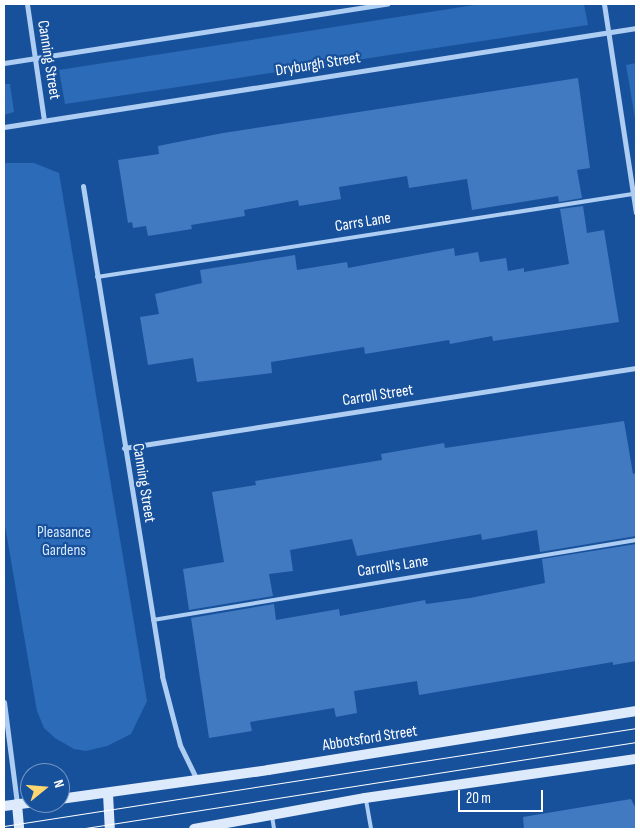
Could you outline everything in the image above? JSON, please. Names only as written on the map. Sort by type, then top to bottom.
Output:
[{"type":"street","name":"Canning Street","points":[[27,4],[44,120]]},
{"type":"street","points":[[4,63],[387,4]]},
{"type":"street","points":[[604,4],[636,213]]},
{"type":"street","name":"Dryburgh Street","points":[[4,127],[636,28]]},
{"type":"street","name":"Canning Street","points":[[83,186],[153,620],[173,724],[197,780]]},
{"type":"street","name":"Carroll Street","points":[[124,448],[636,368]]},
{"type":"street","points":[[4,702],[19,829]]},
{"type":"street","name":"Abbotsford Street","points":[[70,798],[108,794],[636,711]]},
{"type":"street","points":[[194,829],[365,798],[636,758]]},
{"type":"street","points":[[108,794],[110,829]]},
{"type":"street","points":[[4,806],[20,804]]},
{"type":"lane","name":"Carrs Lane","points":[[97,277],[633,194]]},
{"type":"lane","name":"Carroll's Lane","points":[[153,620],[636,540]]},
{"type":"lane","points":[[365,798],[371,829]]},
{"type":"lane","points":[[272,816],[274,829]]},
{"type":"green space","points":[[481,4],[584,4],[588,25],[65,104],[59,70]]},
{"type":"green space","points":[[636,63],[636,124],[626,65]]},
{"type":"green space","points":[[4,84],[10,84],[14,112],[4,115]]},
{"type":"green space","name":"Pleasance Gardens","points":[[4,163],[34,163],[59,173],[147,701],[131,734],[107,746],[86,751],[74,749],[55,738],[44,728],[37,711],[4,520]]},
{"type":"building","points":[[578,78],[590,168],[577,170],[582,198],[559,202],[558,196],[472,210],[467,179],[409,188],[407,176],[339,187],[341,199],[299,206],[298,200],[244,210],[245,216],[191,225],[192,229],[148,236],[146,226],[133,228],[132,222],[128,223],[118,160],[159,154],[158,146],[223,133]]},
{"type":"building","points":[[583,206],[587,233],[604,230],[619,322],[493,341],[492,336],[450,344],[449,340],[365,354],[364,347],[271,362],[272,373],[197,382],[193,358],[148,365],[140,317],[159,314],[155,294],[202,283],[200,270],[295,255],[297,270],[347,262],[348,268],[454,248],[455,256],[478,252],[480,262],[506,258],[508,271],[524,268],[524,272],[569,264],[560,209]]},
{"type":"building","points":[[624,421],[633,474],[636,473],[636,536],[540,552],[537,530],[482,540],[481,534],[357,556],[352,539],[290,550],[293,571],[269,574],[273,596],[189,610],[183,569],[224,562],[212,492],[256,485],[255,481],[382,460],[381,454],[444,443],[445,448]]},
{"type":"building","points":[[636,544],[636,661],[613,665],[613,662],[419,695],[417,681],[354,691],[357,713],[336,717],[334,708],[250,722],[252,731],[209,738],[191,618],[274,604],[276,620],[339,609],[340,616],[425,600],[426,604],[470,598],[545,583],[542,559]]},
{"type":"building","points":[[631,799],[636,809],[636,829],[524,829],[523,817]]},
{"type":"tram line","points":[[4,826],[636,728]]},
{"type":"tram line","points":[[79,829],[636,742]]}]
